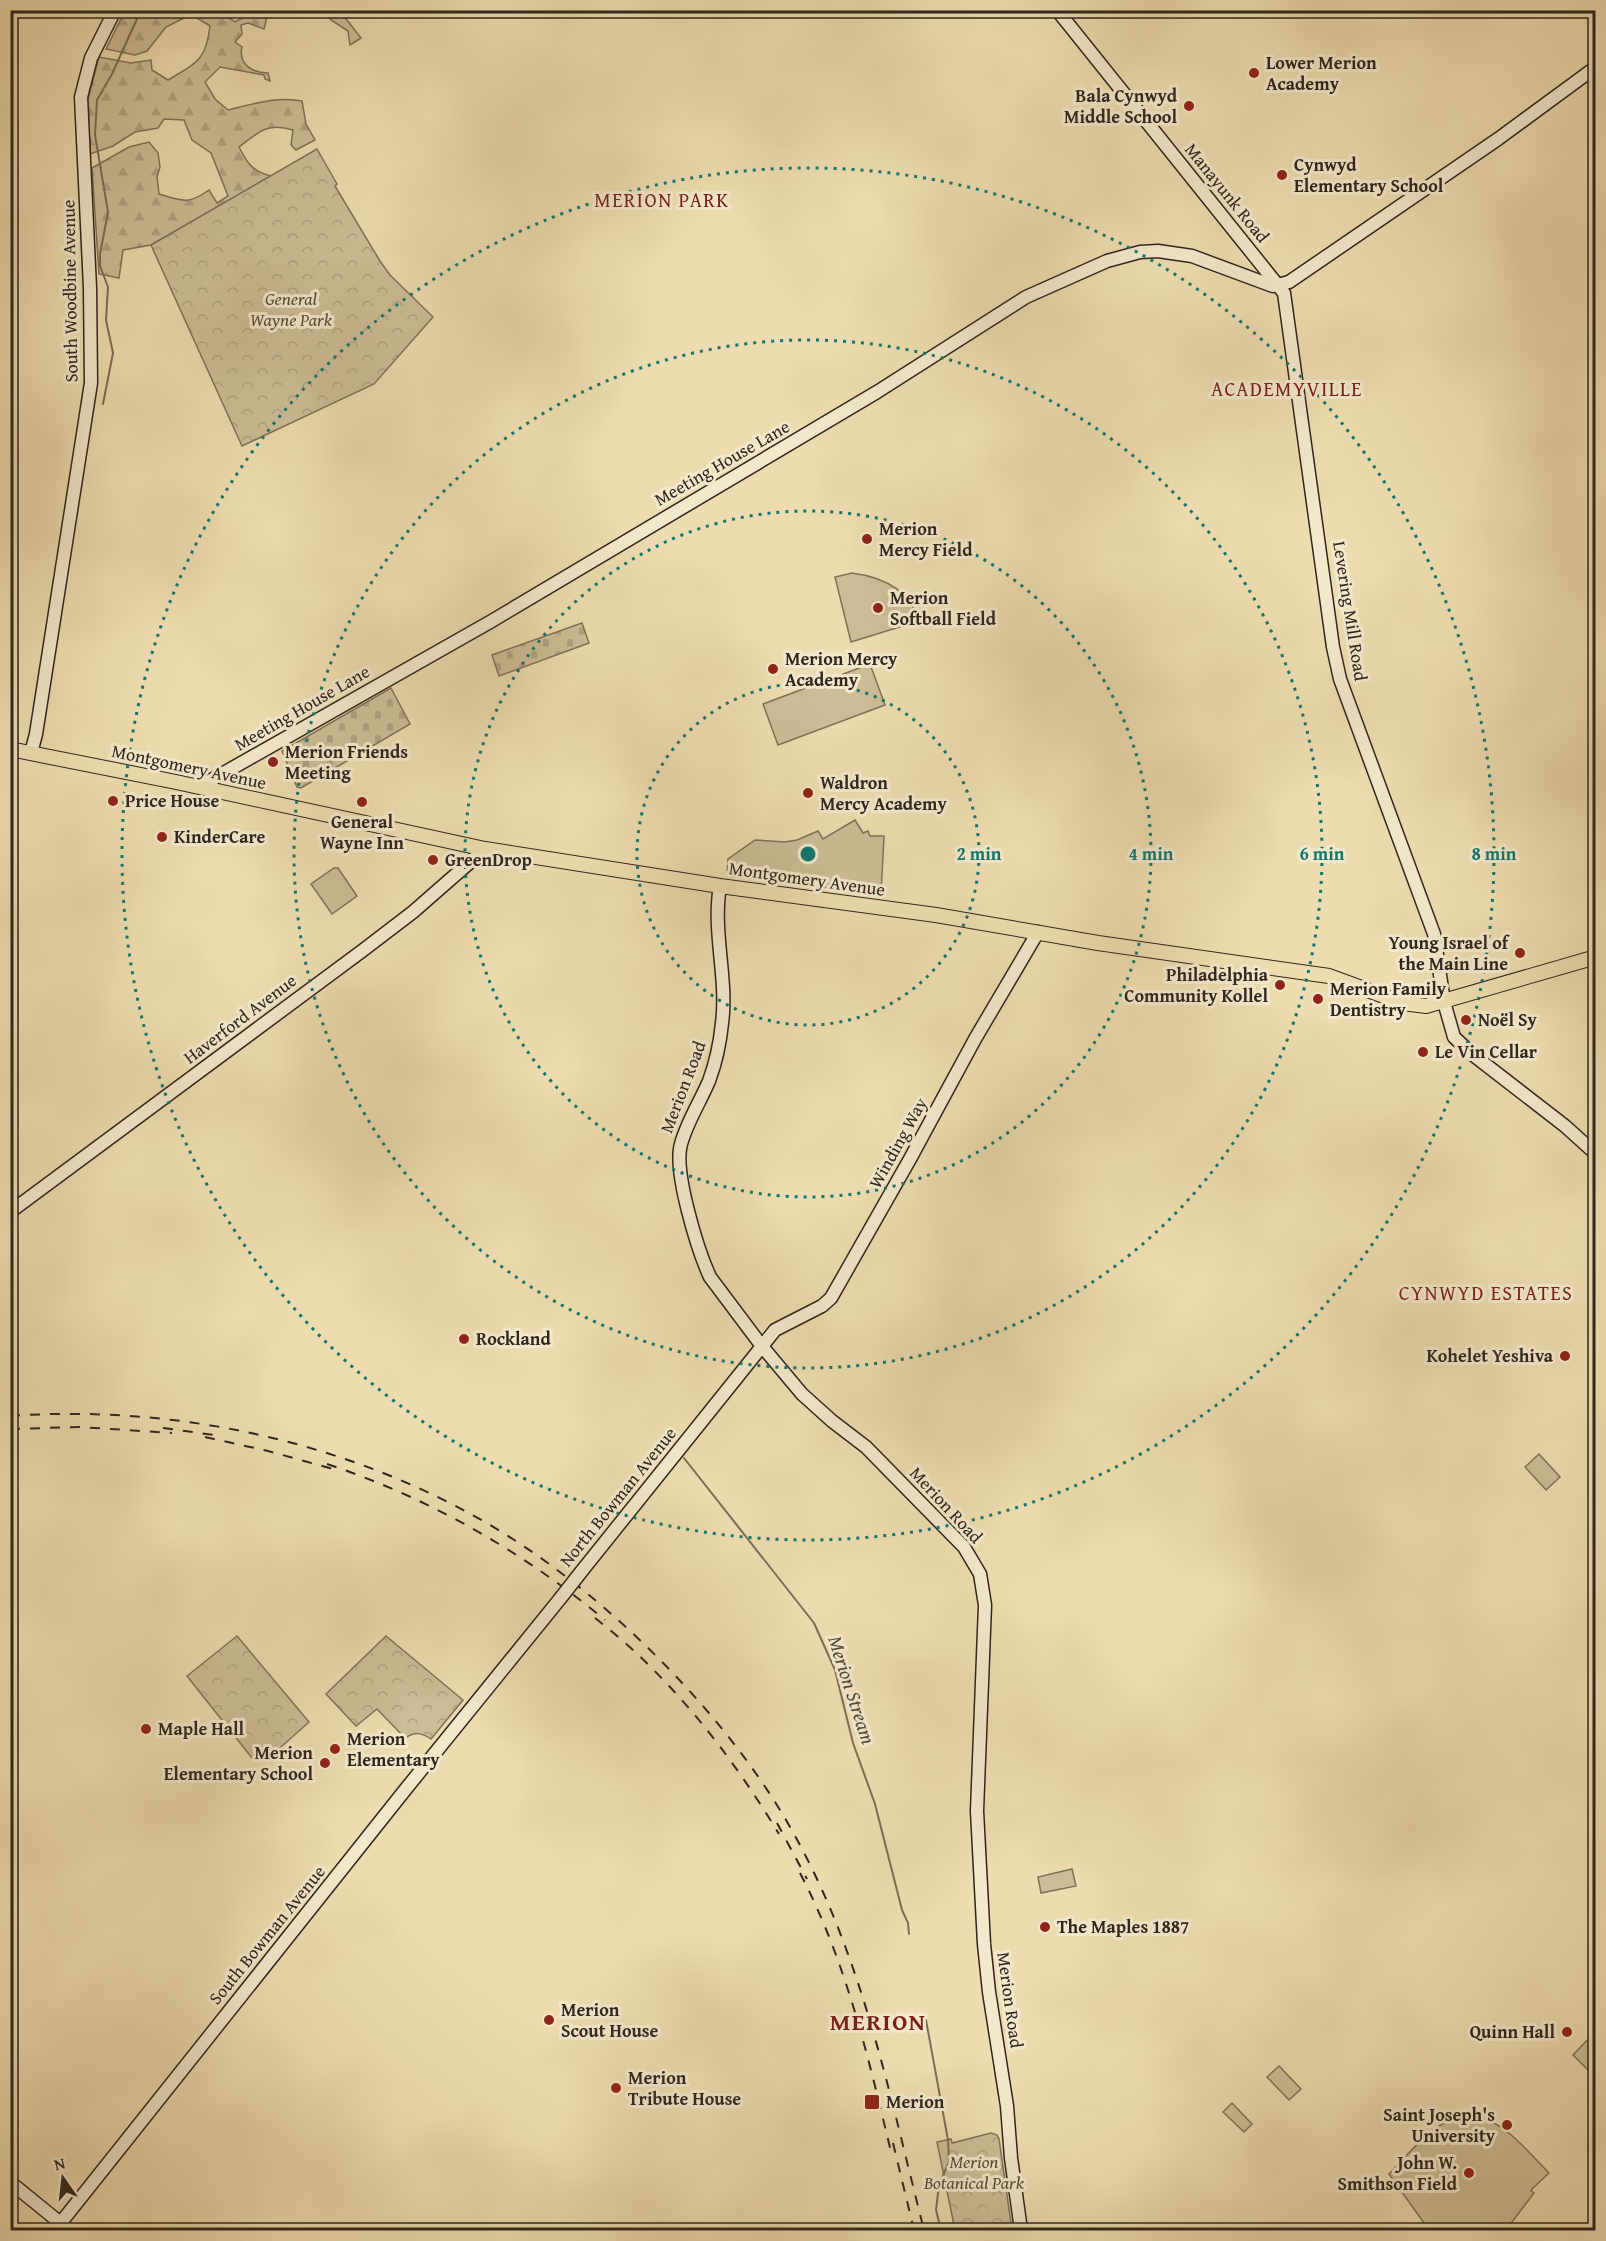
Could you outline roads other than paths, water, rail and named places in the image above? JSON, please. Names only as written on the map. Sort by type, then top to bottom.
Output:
[{"type":"main road","name":"Montgomery Avenue","points":[[10,749],[200,787],[485,849],[720,886],[936,915],[1329,976],[1411,1005],[1426,1006],[1444,1002],[1596,957]]},
{"type":"street","name":"South Woodbine Avenue","points":[[31,753],[36,734],[92,382],[81,97],[91,58],[115,10]]},
{"type":"street","name":"Manayunk Road","points":[[1057,10],[1278,286]]},
{"type":"street","points":[[1278,286],[1289,282],[1498,139],[1596,67]]},
{"type":"street","name":"Meeting House Lane","points":[[200,787],[490,622],[877,392],[1026,297],[1107,261],[1140,252],[1158,251],[1192,256],[1265,284],[1278,286]]},
{"type":"street","name":"Levering Mill Road","points":[[1278,286],[1285,297],[1333,647],[1340,679],[1434,934],[1450,1029],[1457,1041],[1565,1126],[1596,1154]]},
{"type":"street","name":"Haverford Avenue","points":[[10,1212],[371,944],[485,849]]},
{"type":"street","name":"Merion Road","points":[[720,886],[719,951],[723,1020],[719,1050],[709,1081],[682,1139],[679,1154],[692,1227],[707,1271],[761,1345],[802,1394],[866,1447],[964,1547],[980,1574],[985,1605],[977,1811],[984,1944],[1007,2106],[1021,2230]]},
{"type":"street","name":"Winding Way","points":[[761,1345],[775,1330],[822,1306],[831,1298],[975,1039],[1038,932]]},
{"type":"street","name":"North Bowman Avenue","points":[[502,1671],[761,1345]]},
{"type":"street","name":"South Bowman Avenue","points":[[62,2228],[502,1671]]},
{"type":"street","points":[[10,2182],[62,2228]]},
{"type":"waterway","points":[[103,404],[113,353],[106,320],[108,287],[100,266],[108,212],[95,135],[97,100],[112,74],[141,10]]},
{"type":"waterway","name":"Merion Stream","points":[[684,1458],[814,1623],[835,1670],[853,1743],[875,1804],[902,1910],[908,1923],[909,1934]]},
{"type":"waterway","name":"Merion Stream","points":[[926,2020],[948,2140],[949,2162],[939,2185],[936,2210],[941,2230]]},
{"type":"railway","points":[[10,1416],[69,1414],[128,1416],[186,1422],[244,1432],[358,1463],[412,1485],[493,1527],[547,1562],[623,1624],[669,1669],[725,1732],[774,1800],[802,1849],[824,1894],[860,1988],[888,2084],[924,2230]]},
{"type":"railway","points":[[10,1429],[80,1427],[172,1433]]},
{"type":"railway","points":[[163,1428],[214,1435]]},
{"type":"railway","points":[[205,1437],[333,1469]]},
{"type":"railway","points":[[327,1464],[402,1493],[473,1529],[541,1571],[605,1620]]},
{"type":"railway","points":[[595,1618],[648,1665],[697,1717],[740,1774],[779,1834]]},
{"type":"railway","points":[[777,1823],[807,1879]]},
{"type":"railway","points":[[800,1873],[816,1906],[843,1975],[864,2045],[891,2152]]},
{"type":"railway","points":[[893,2143],[914,2230]]},
{"type":"place","name":"Lower Merion Academy","points":[[1254,73]]},
{"type":"place","name":"Bala Cynwyd Middle School","points":[[1189,106]]},
{"type":"place","name":"Cynwyd Elementary School","points":[[1282,175]]},
{"type":"place","name":"Merion Mercy Field","points":[[867,539]]},
{"type":"place","name":"Merion Softball Field","points":[[878,608]]},
{"type":"place","name":"Merion Mercy Academy","points":[[773,669]]},
{"type":"place","name":"Merion Friends Meeting","points":[[273,762]]},
{"type":"place","name":"Waldron Mercy Academy","points":[[808,793]]},
{"type":"place","name":"Price House","points":[[113,801]]},
{"type":"place","name":"General Wayne Inn","points":[[362,802]]},
{"type":"place","name":"KinderCare","points":[[162,837]]},
{"type":"place","name":"GreenDrop","points":[[433,860]]},
{"type":"place","name":"Young Israel of the Main Line","points":[[1520,953]]},
{"type":"place","name":"Philadelphia Community Kollel","points":[[1280,985]]},
{"type":"place","name":"Merion Family Dentistry","points":[[1318,999]]},
{"type":"place","name":"Noël Sy","points":[[1466,1020]]},
{"type":"place","name":"Le Vin Cellar","points":[[1423,1052]]},
{"type":"place","name":"Rockland","points":[[464,1339]]},
{"type":"place","name":"Kohelet Yeshiva","points":[[1565,1356]]},
{"type":"place","name":"Maple Hall","points":[[146,1729]]},
{"type":"place","name":"Merion Elementary","points":[[335,1749]]},
{"type":"place","name":"Merion Elementary School","points":[[325,1763]]},
{"type":"place","name":"The Maples 1887","points":[[1045,1927]]},
{"type":"place","name":"Merion Scout House","points":[[549,2020]]},
{"type":"place","name":"Quinn Hall","points":[[1567,2032]]},
{"type":"place","name":"Merion Tribute House","points":[[616,2088]]},
{"type":"place","name":"Merion","points":[[872,2102]]},
{"type":"place","name":"Saint Joseph's University","points":[[1507,2125]]},
{"type":"place","name":"John W. Smithson Field","points":[[1469,2173]]},
{"type":"district","name":"MERION PARK","points":[[662,200]]},
{"type":"district","name":"ACADEMYVILLE","points":[[1287,389]]},
{"type":"district","name":"CYNWYD ESTATES","points":[[1486,1293]]},
{"type":"district","name":"MERION","points":[[878,2022]]},
{"type":"park label","name":"General Wayne Park","points":[[291,309]]},
{"type":"park label","name":"Merion Botanical Park","points":[[974,2172]]}]
